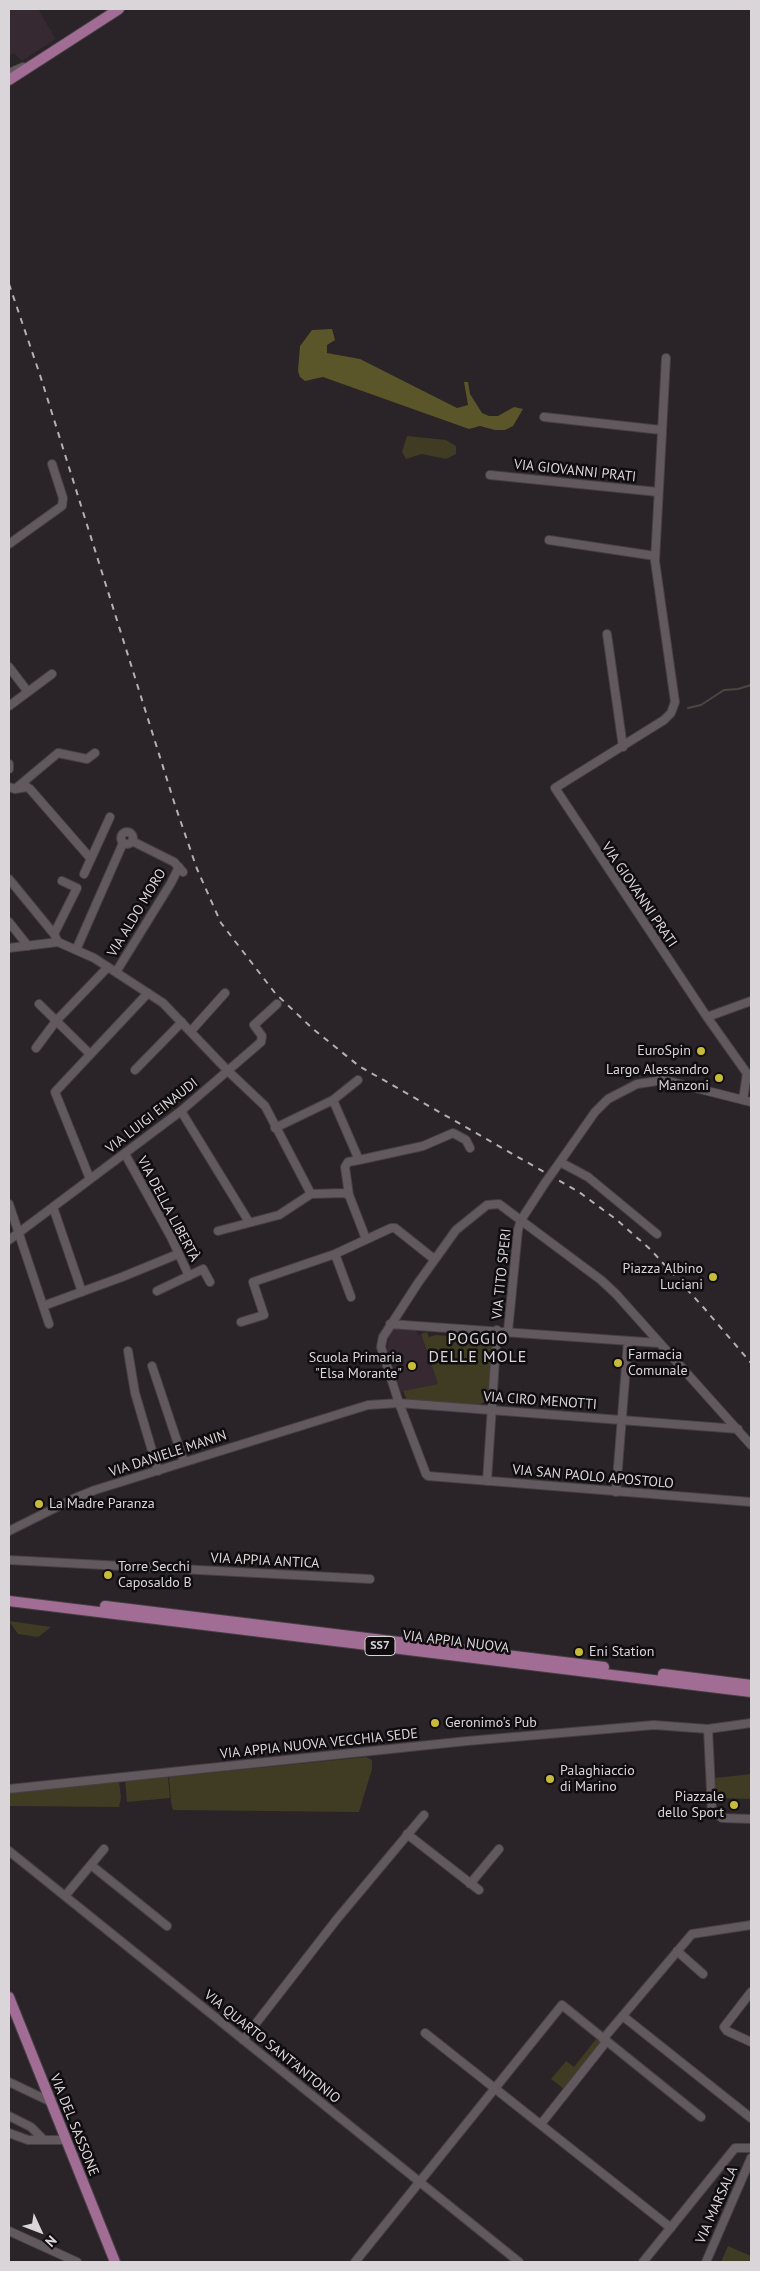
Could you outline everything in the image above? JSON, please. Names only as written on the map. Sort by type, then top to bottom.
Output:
[{"type":"main road","points":[[9,80],[119,9]]},
{"type":"main road","name":"VIA APPIA NUOVA","points":[[9,1594],[751,1685]]},
{"type":"main road","name":"VIA APPIA NUOVA","points":[[9,1601],[751,1692]]},
{"type":"main road","name":"VIA DEL SASSONE","points":[[10,2002],[115,2262]]},
{"type":"street","points":[[9,73],[41,58]]},
{"type":"street","name":"VIA GIOVANNI PRATI","points":[[666,358],[655,556],[676,699],[666,718],[623,747],[555,788],[706,1017],[747,1073]]},
{"type":"street","points":[[544,417],[661,430]]},
{"type":"street","points":[[9,544],[62,506],[64,498],[52,464]]},
{"type":"street","name":"VIA GIOVANNI PRATI","points":[[490,475],[658,492]]},
{"type":"street","points":[[549,540],[655,556]]},
{"type":"street","points":[[607,634],[623,747]]},
{"type":"street","points":[[9,667],[28,692]]},
{"type":"street","points":[[9,706],[52,674]]},
{"type":"street","points":[[12,788],[58,753],[88,759],[95,753]]},
{"type":"street","points":[[9,764],[9,769]]},
{"type":"street","points":[[12,788],[28,787],[91,859]]},
{"type":"street","points":[[84,874],[110,817]]},
{"type":"street","points":[[76,950],[122,840],[104,829]]},
{"type":"street","name":"VIA ALDO MORO","points":[[116,972],[181,870],[174,862],[132,841],[129,844],[122,840]]},
{"type":"street","points":[[9,880],[54,934],[58,942],[9,948]]},
{"type":"street","points":[[54,934],[77,888],[62,881]]},
{"type":"street","points":[[9,922],[28,946]]},
{"type":"street","name":"VIA ALDO MORO","points":[[58,942],[108,967],[163,1003],[266,1106],[311,1194]]},
{"type":"street","name":"VIA ALDO MORO","points":[[36,1048],[56,1021],[108,967]]},
{"type":"street","points":[[90,1179],[55,1092],[148,993]]},
{"type":"street","points":[[191,1031],[225,993]]},
{"type":"street","points":[[706,1017],[751,1001]]},
{"type":"street","points":[[39,1004],[90,1054]]},
{"type":"street","points":[[228,1070],[261,1042],[262,1036],[254,1026],[277,1004]]},
{"type":"street","points":[[135,1070],[182,1022]]},
{"type":"street","points":[[743,1100],[747,1073],[751,1064]]},
{"type":"street","name":"VIA LUIGI EINAUDI","points":[[9,1240],[181,1111],[228,1070]]},
{"type":"street","points":[[276,1128],[333,1100],[358,1080]]},
{"type":"street","points":[[521,1220],[595,1112],[623,1090],[637,1084],[664,1080],[751,1102]]},
{"type":"street","points":[[333,1100],[359,1160]]},
{"type":"street","points":[[181,1111],[249,1222]]},
{"type":"street","points":[[366,1239],[349,1195],[345,1165],[348,1162],[423,1146],[453,1133],[466,1140],[470,1148]]},
{"type":"street","name":"VIA DELLA LIBERTÀ","points":[[125,1154],[189,1276]]},
{"type":"street","points":[[558,1165],[588,1177],[657,1234]]},
{"type":"street","points":[[218,1231],[279,1215],[311,1194],[344,1193],[349,1195]]},
{"type":"street","points":[[9,1204],[49,1324]]},
{"type":"street","points":[[399,1403],[381,1347],[383,1337],[434,1259],[458,1228],[488,1205],[499,1204],[601,1280],[751,1445]]},
{"type":"street","points":[[52,1207],[82,1292]]},
{"type":"street","name":"VIA TITO SPERI","points":[[508,1331],[521,1220]]},
{"type":"street","points":[[241,1322],[264,1315],[253,1282],[335,1254],[394,1228],[434,1259]]},
{"type":"street","points":[[43,1306],[178,1254]]},
{"type":"street","points":[[335,1254],[351,1297]]},
{"type":"street","name":"VIA DELLA LIBERTÀ","points":[[157,1291],[203,1269],[210,1282]]},
{"type":"street","points":[[390,1324],[497,1330],[659,1343]]},
{"type":"street","name":"VIA TITO SPERI","points":[[487,1481],[497,1330]]},
{"type":"street","points":[[616,1492],[628,1341]]},
{"type":"street","points":[[128,1351],[135,1393],[158,1471]]},
{"type":"street","points":[[152,1366],[184,1462]]},
{"type":"street","name":"VIA CIRO MENOTTI","points":[[340,1413],[368,1405],[399,1403],[738,1429]]},
{"type":"street","name":"VIA SAN PAOLO APOSTOLO","points":[[399,1403],[426,1474],[433,1478],[751,1502]]},
{"type":"street","name":"VIA DANIELE MANIN","points":[[9,1531],[75,1498],[340,1413]]},
{"type":"street","name":"VIA APPIA ANTICA","points":[[9,1560],[370,1579]]},
{"type":"street","name":"VIA APPIA NUOVA VECCHIA SEDE","points":[[9,1788],[460,1742],[638,1726],[654,1725],[708,1729],[751,1723]]},
{"type":"street","points":[[708,1729],[712,1811],[722,1818],[751,1819]]},
{"type":"street","points":[[243,2040],[424,1815]]},
{"type":"street","points":[[408,1834],[479,1890]]},
{"type":"street","points":[[65,1896],[104,1849]]},
{"type":"street","points":[[470,1884],[499,1849]]},
{"type":"street","name":"VIA QUARTO SANT'ANTONIO","points":[[9,1851],[520,2262]]},
{"type":"street","points":[[91,1865],[167,1926]]},
{"type":"street","points":[[541,2124],[689,1936],[698,1932],[751,1925]]},
{"type":"street","points":[[677,1952],[703,1974]]},
{"type":"street","points":[[751,1992],[724,2027],[727,2031],[751,2042]]},
{"type":"street","points":[[355,2262],[562,2005],[701,2117]]},
{"type":"street","points":[[624,2017],[751,2118]]},
{"type":"street","points":[[425,2033],[671,2228]]},
{"type":"street","points":[[9,2082],[49,2101]]},
{"type":"street","points":[[9,2116],[32,2127],[44,2140]]},
{"type":"street","points":[[9,2133],[24,2139],[65,2140]]},
{"type":"street","points":[[643,2262],[735,2148],[751,2148]]},
{"type":"street","name":"VIA MARSALA","points":[[706,2262],[751,2158]]},
{"type":"street","points":[[9,2231],[77,2262]]},
{"type":"shaded area","points":[[9,9],[38,9],[56,39],[22,61],[14,53],[9,56]]},
{"type":"shaded area","points":[[332,329],[335,340],[327,345],[327,353],[360,359],[457,408],[468,405],[464,382],[468,382],[470,394],[482,413],[489,416],[498,416],[514,407],[523,409],[513,426],[505,430],[495,430],[480,426],[469,429],[323,377],[305,381],[300,377],[298,371],[300,346],[312,330]]},
{"type":"shaded area","points":[[407,436],[446,440],[456,446],[456,454],[446,459],[422,454],[406,459],[402,452]]},
{"type":"shaded area","name":"Scuola Primaria \"Elsa Morante\"","points":[[395,1326],[415,1328],[418,1335],[421,1334],[438,1384],[401,1392],[387,1348],[390,1332]]},
{"type":"shaded area","points":[[427,1332],[429,1337],[436,1335],[491,1339],[489,1397],[485,1402],[478,1405],[407,1400],[403,1391],[438,1384],[421,1334]]},
{"type":"shaded area","points":[[9,1621],[51,1627],[38,1637],[18,1634]]},
{"type":"shaded area","points":[[366,1757],[372,1760],[372,1769],[359,1812],[173,1810],[169,1777]]},
{"type":"shaded area","points":[[751,1774],[751,1799],[716,1798],[715,1778]]},
{"type":"shaded area","points":[[168,1777],[170,1798],[127,1802],[125,1780]]},
{"type":"shaded area","points":[[119,1781],[121,1798],[119,1807],[9,1806],[9,1791]]},
{"type":"shaded area","points":[[596,2039],[601,2043],[564,2089],[551,2079],[566,2061],[574,2067]]},
{"type":"shaded area","points":[[728,2246],[751,2256],[751,2262],[721,2262]]},
{"type":"waterway","points":[[688,708],[701,705],[724,690],[738,689],[751,685]]},
{"type":"railway","points":[[9,284],[40,375],[175,805],[197,869],[221,923],[275,993],[313,1029],[359,1066],[579,1192],[617,1220],[651,1250],[751,1363]]},
{"type":"place","name":"EuroSpin","points":[[701,1051]]},
{"type":"place","name":"Largo Alessandro Manzoni","points":[[719,1078]]},
{"type":"place","name":"Piazza Albino Luciani","points":[[713,1277]]},
{"type":"place","name":"Farmacia Comunale","points":[[618,1363]]},
{"type":"place","name":"Scuola Primaria \"Elsa Morante\"","points":[[412,1366]]},
{"type":"place","name":"La Madre Paranza","points":[[39,1504]]},
{"type":"place","name":"Torre Secchi Caposaldo B","points":[[108,1575]]},
{"type":"place","name":"Eni Station","points":[[579,1652]]},
{"type":"place","name":"Geronimo's Pub","points":[[435,1723]]},
{"type":"place","name":"Palaghiaccio di Marino","points":[[550,1779]]},
{"type":"place","name":"Piazzale dello Sport","points":[[734,1805]]},
{"type":"district","name":"POGGIO DELLE MOLE","points":[[478,1348]]}]
